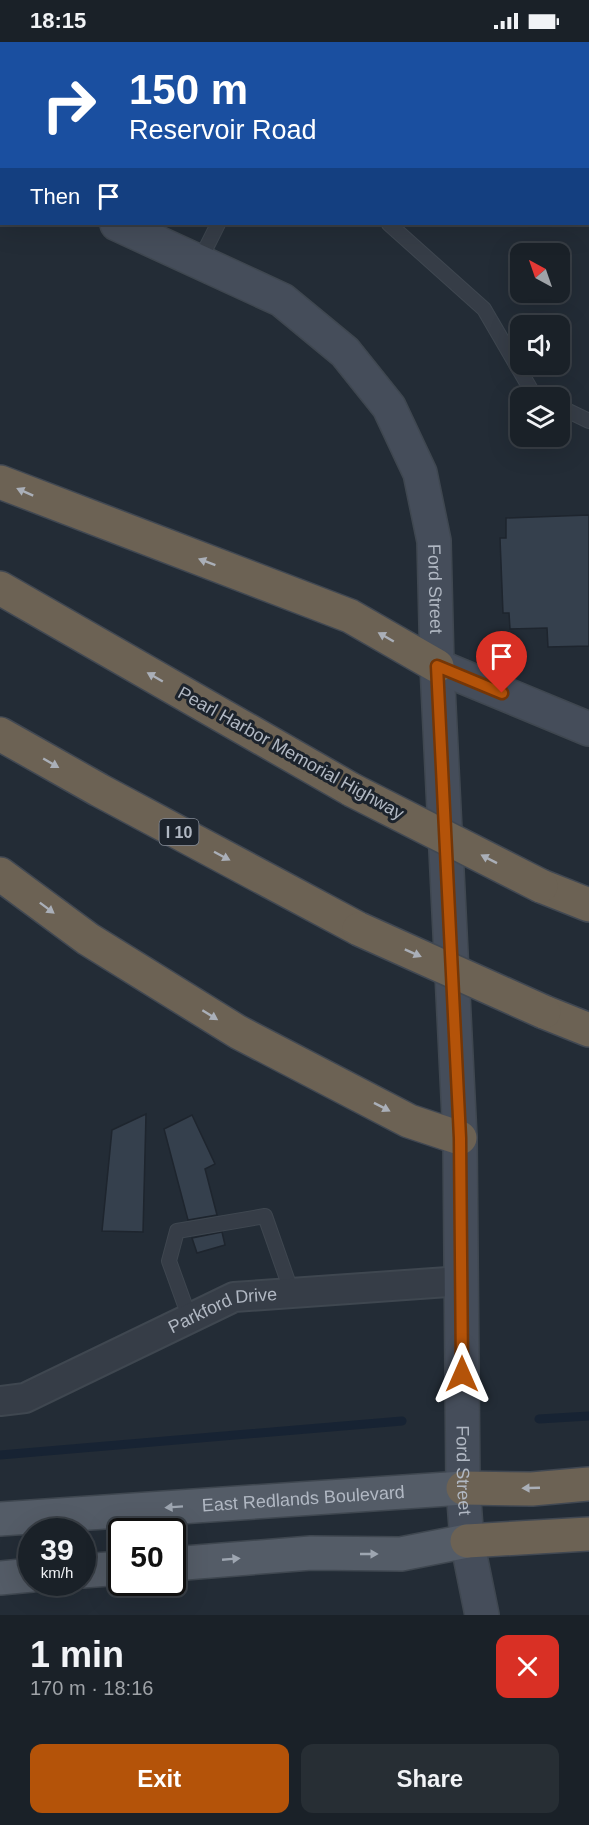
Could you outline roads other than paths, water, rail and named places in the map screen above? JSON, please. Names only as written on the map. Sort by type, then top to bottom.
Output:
[{"type":"highway","points":[[0,482],[350,616],[437,666]]},
{"type":"highway","name":"Pearl Harbor Memorial Highway","points":[[0,588],[352,790],[541,886],[589,905]]},
{"type":"highway","name":"I 10","points":[[0,734],[99,790],[359,929],[589,1030]]},
{"type":"highway","points":[[0,874],[88,939],[238,1032],[409,1120],[460,1138]]},
{"type":"highway","points":[[463,1488],[532,1489],[589,1484]]},
{"type":"highway","points":[[467,1541],[589,1534]]},
{"type":"main road","name":"Ford Street","points":[[119,225],[200,260],[282,300],[345,351],[389,407],[420,473],[434,541],[437,666],[460,1138],[463,1488],[467,1541],[482,1615]]},
{"type":"main road","points":[[437,666],[589,729]]},
{"type":"main road","name":"East Redlands Boulevard","points":[[0,1519],[463,1488]]},
{"type":"main road","points":[[186,1563],[311,1553],[401,1554],[467,1541]]},
{"type":"main road","points":[[0,1578],[18,1576]]},
{"type":"street","name":"Parkford Drive","points":[[0,1401],[25,1398],[234,1298],[462,1281]]},
{"type":"lane","points":[[200,260],[218,225]]},
{"type":"lane","points":[[390,225],[484,309],[529,387]]},
{"type":"lane","points":[[570,412],[589,421]]},
{"type":"lane","points":[[190,1319],[169,1261],[177,1231],[265,1216],[292,1293]]},
{"type":"waterway","points":[[539,1419],[589,1416]]},
{"type":"waterway","points":[[0,1455],[402,1421]]}]
